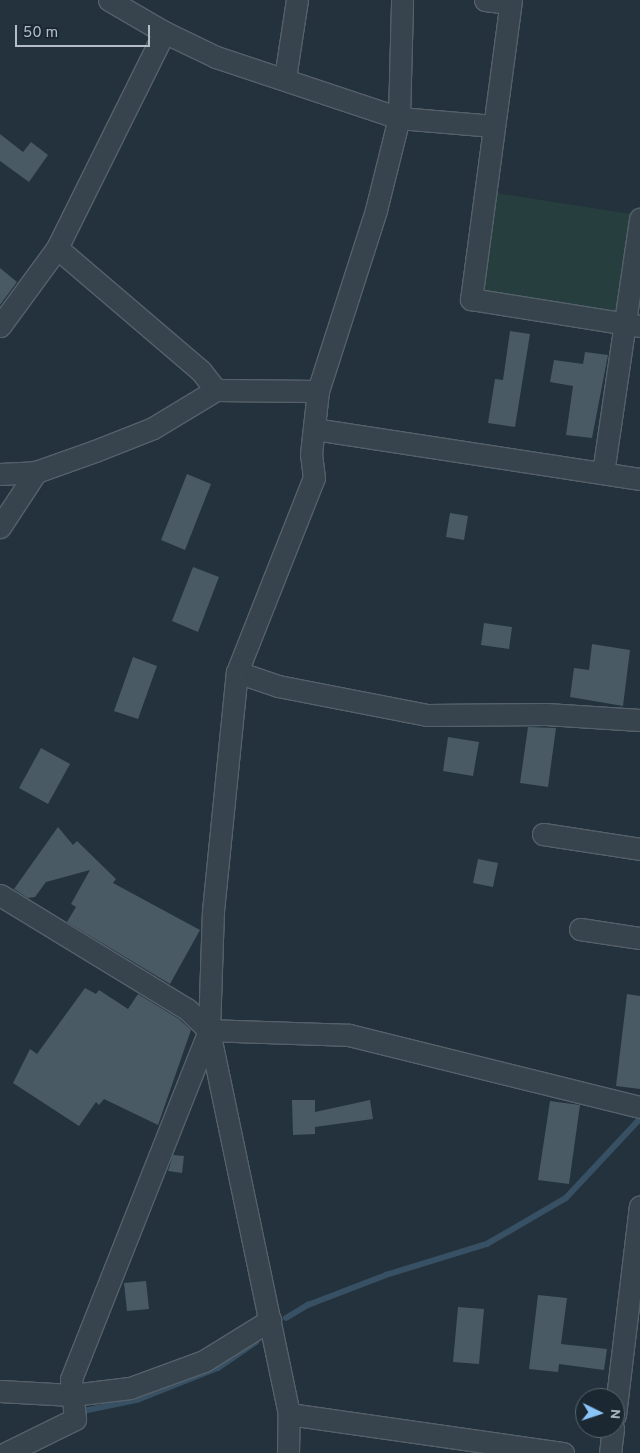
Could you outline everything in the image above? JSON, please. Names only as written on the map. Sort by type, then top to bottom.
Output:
[{"type":"street","points":[[109,0],[131,6],[164,32],[216,57],[285,78],[399,118],[494,126]]},
{"type":"street","points":[[285,78],[297,0]]},
{"type":"street","points":[[288,1453],[289,1414],[209,1030],[213,911],[237,672],[314,478],[311,454],[318,390],[376,210],[399,118],[402,0]]},
{"type":"street","points":[[485,0],[511,1],[471,299],[633,325]]},
{"type":"street","points":[[0,326],[57,248],[164,32]]},
{"type":"street","points":[[603,473],[633,325],[640,219]]},
{"type":"street","points":[[57,248],[201,371],[216,390]]},
{"type":"street","points":[[0,474],[36,472],[153,428],[216,390],[318,390]]},
{"type":"street","points":[[314,429],[640,478]]},
{"type":"street","points":[[0,527],[36,472]]},
{"type":"street","points":[[237,672],[278,686],[427,715],[546,714],[640,720]]},
{"type":"street","points":[[543,834],[640,849]]},
{"type":"street","points":[[0,895],[187,1008],[209,1030],[349,1035],[640,1107]]},
{"type":"street","points":[[580,929],[640,938]]},
{"type":"street","points":[[6,1453],[75,1419],[71,1379],[209,1030]]},
{"type":"street","points":[[619,1388],[635,1294],[640,1206]]},
{"type":"street","points":[[0,1391],[72,1395],[130,1388],[194,1364],[270,1320]]},
{"type":"street","points":[[289,1414],[563,1453]]},
{"type":"street","points":[[610,1453],[612,1438]]},
{"type":"green space","points":[[490,192],[630,214],[619,316],[475,290]]},
{"type":"building","points":[[0,134],[23,152],[31,142],[48,155],[29,182],[0,161]]},
{"type":"building","points":[[0,268],[17,282],[0,305]]},
{"type":"building","points":[[510,331],[530,334],[515,427],[488,423],[495,379],[503,380]]},
{"type":"building","points":[[585,352],[608,355],[592,438],[566,435],[573,386],[550,382],[554,360],[583,364]]},
{"type":"building","points":[[187,474],[211,484],[185,550],[161,540]]},
{"type":"building","points":[[450,513],[468,516],[464,540],[446,537]]},
{"type":"building","points":[[193,567],[219,577],[198,632],[172,621]]},
{"type":"building","points":[[484,623],[512,627],[509,649],[481,645]]},
{"type":"building","points":[[592,644],[630,650],[623,706],[570,697],[574,668],[589,670]]},
{"type":"building","points":[[133,657],[157,666],[138,719],[114,711]]},
{"type":"building","points":[[528,727],[556,728],[548,787],[520,783]]},
{"type":"building","points":[[448,737],[479,742],[473,776],[443,771]]},
{"type":"building","points":[[41,748],[70,764],[48,804],[19,788]]},
{"type":"building","points":[[58,827],[73,845],[77,841],[116,879],[113,883],[200,930],[170,984],[67,922],[76,907],[71,904],[90,870],[46,882],[35,897],[28,898],[14,889]]},
{"type":"building","points":[[478,859],[498,863],[493,887],[473,883]]},
{"type":"building","points":[[85,988],[96,994],[99,990],[128,1009],[138,994],[179,1019],[191,1030],[158,1125],[104,1099],[99,1105],[96,1102],[79,1126],[13,1083],[30,1049],[37,1054]]},
{"type":"building","points":[[627,994],[640,996],[640,1089],[616,1086]]},
{"type":"building","points":[[292,1100],[315,1100],[315,1112],[370,1100],[373,1119],[315,1127],[315,1134],[293,1135]]},
{"type":"building","points":[[550,1101],[580,1105],[569,1184],[538,1180]]},
{"type":"building","points":[[173,1155],[184,1156],[182,1173],[168,1171]]},
{"type":"building","points":[[146,1281],[149,1309],[127,1311],[124,1283]]},
{"type":"building","points":[[538,1295],[567,1298],[561,1344],[607,1349],[604,1370],[559,1364],[558,1372],[529,1369]]},
{"type":"building","points":[[458,1307],[484,1309],[479,1364],[453,1362]]},
{"type":"waterway","points":[[286,1318],[308,1305],[386,1275],[487,1244],[566,1198],[638,1121]]},
{"type":"waterway","points":[[78,1412],[137,1400],[218,1368],[256,1342]]}]
